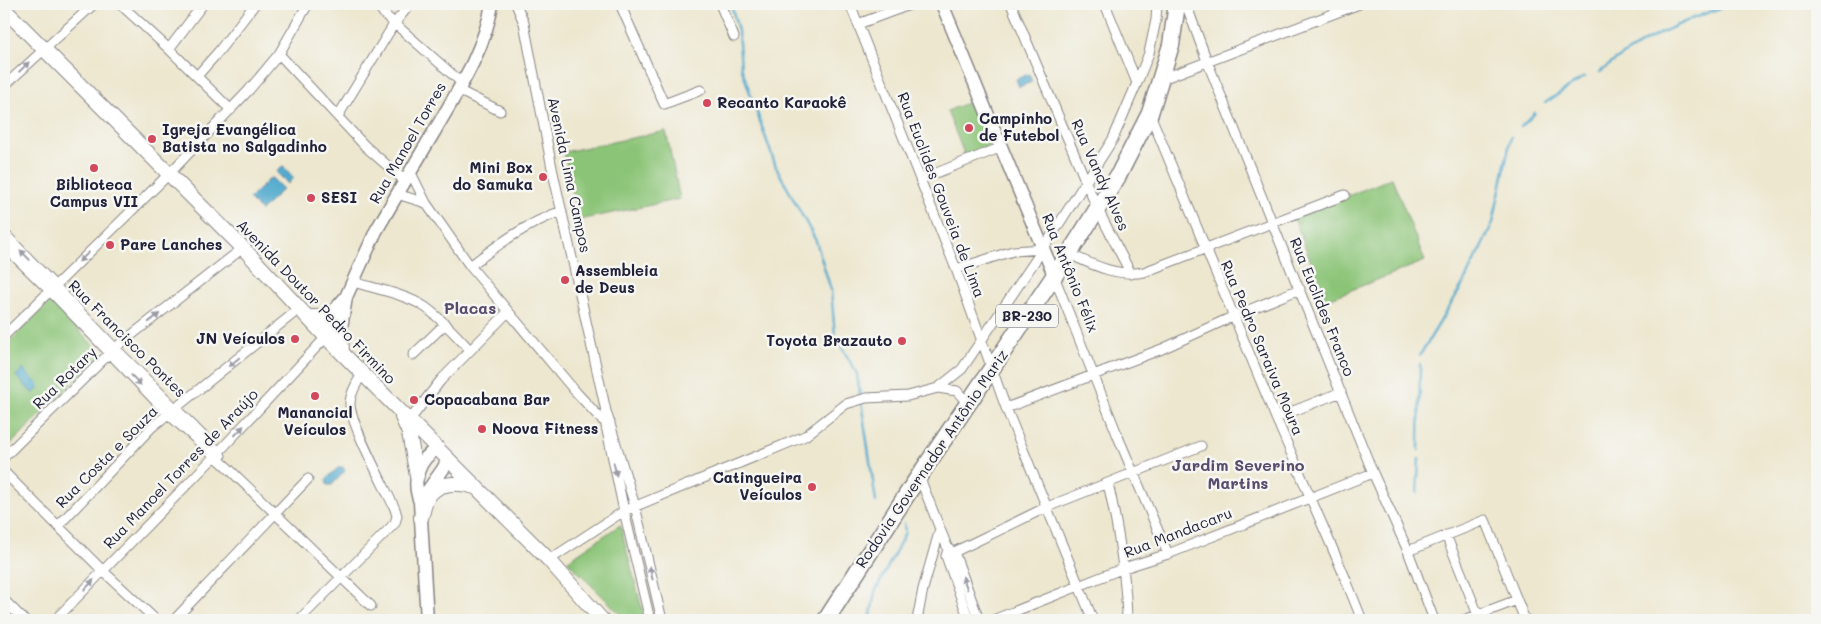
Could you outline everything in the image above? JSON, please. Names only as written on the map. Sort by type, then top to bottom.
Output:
[{"type":"highway","name":"Rodovia Governador Antônio Mariz","points":[[826,620],[919,476],[1069,254],[1118,176],[1150,113],[1162,79],[1171,45],[1177,4]]},
{"type":"main road","name":"Rua Manoel Torres","points":[[341,328],[346,297],[376,231],[460,86],[482,40],[492,4]]},
{"type":"main road","name":"Rua Antônio Félix","points":[[942,4],[1054,275]]},
{"type":"main road","name":"Avenida Doutor Pedro Firmino","points":[[4,9],[244,248],[362,374],[549,560],[602,620]]},
{"type":"main road","name":"Rua Manoel Torres","points":[[326,337],[327,324],[333,311],[346,297]]},
{"type":"main road","points":[[303,313],[322,316],[333,311]]},
{"type":"main road","points":[[326,337],[336,333],[341,328]]},
{"type":"main road","points":[[341,328],[342,353]]},
{"type":"main road","points":[[399,410],[409,433],[417,476]]},
{"type":"main road","points":[[427,620],[420,502],[415,486],[423,462],[438,448]]},
{"type":"main road","points":[[420,502],[448,459]]},
{"type":"main road","points":[[421,518],[430,494],[441,487],[464,483],[477,488]]},
{"type":"street","points":[[4,86],[94,4]]},
{"type":"street","points":[[120,4],[231,110]]},
{"type":"street","points":[[169,49],[203,4]]},
{"type":"street","points":[[197,76],[255,4]]},
{"type":"street","points":[[4,336],[169,174],[231,110],[265,72],[308,4]]},
{"type":"street","points":[[377,4],[394,24],[460,86],[500,111]]},
{"type":"street","name":"Avenida Lima Campos","points":[[516,4],[524,24],[562,212],[606,411],[624,511],[650,620]]},
{"type":"street","points":[[620,4],[664,104],[701,90]]},
{"type":"street","points":[[720,4],[734,38]]},
{"type":"street","name":"Rua Euclides Gouveia de Lima","points":[[850,4],[956,269],[1006,408],[1092,620]]},
{"type":"street","points":[[858,24],[912,4]]},
{"type":"street","name":"Rua Vandy Alves","points":[[1011,4],[1085,181],[1131,274]]},
{"type":"street","points":[[1105,4],[1138,83]]},
{"type":"street","points":[[938,388],[962,369],[982,342],[1085,181],[1098,164],[1138,83],[1149,53],[1156,20],[1156,4]]},
{"type":"street","name":"Rua Euclides Franco","points":[[1186,4],[1207,61],[1373,473],[1408,551],[1434,620]]},
{"type":"street","points":[[1162,79],[1359,4]]},
{"type":"street","points":[[338,116],[394,24],[407,8]]},
{"type":"street","points":[[278,54],[374,155],[408,176],[470,266],[575,391],[608,422]]},
{"type":"street","name":"Rua Pedro Saraiva Moura","points":[[1150,113],[1362,620]]},
{"type":"street","points":[[921,179],[1002,146]]},
{"type":"street","points":[[397,194],[426,203]]},
{"type":"street","points":[[1069,254],[1093,265],[1121,273],[1131,274],[1159,268],[1345,194]]},
{"type":"street","points":[[470,266],[520,230],[542,218],[562,212]]},
{"type":"street","name":"Rua Francisco Pontes","points":[[4,233],[169,415],[217,454]]},
{"type":"street","name":"Rua Francisco Pontes","points":[[4,246],[52,287]]},
{"type":"street","name":"Rua Rotary","points":[[4,457],[113,351],[244,248]]},
{"type":"street","points":[[956,269],[1013,251],[1043,249]]},
{"type":"street","name":"Rua Antônio Félix","points":[[1054,275],[1168,554]]},
{"type":"street","points":[[353,282],[414,301],[425,307],[445,324],[470,350]]},
{"type":"street","points":[[1006,408],[1162,349],[1234,316],[1300,289]]},
{"type":"street","points":[[409,420],[441,380],[508,312]]},
{"type":"street","name":"Rua Costa e Souza","points":[[58,526],[152,427],[303,313]]},
{"type":"street","points":[[413,355],[445,324]]},
{"type":"street","name":"Rua Manoel Torres de Araújo","points":[[55,620],[217,454],[326,337]]},
{"type":"street","name":"Rua Francisco Pontes","points":[[113,351],[177,409],[227,467],[371,606]]},
{"type":"street","points":[[299,620],[395,523],[397,516],[396,509],[361,437],[351,411],[352,394],[362,374]]},
{"type":"street","points":[[549,560],[624,511],[805,436],[842,407],[862,399],[898,397],[938,388],[957,391],[968,404]]},
{"type":"street","points":[[1276,418],[1341,392]]},
{"type":"street","name":"Avenida Lima Campos","points":[[608,422],[635,506],[662,620]]},
{"type":"street","points":[[970,620],[946,556],[951,550],[1047,507],[1201,446]]},
{"type":"street","points":[[4,472],[102,570],[156,620]]},
{"type":"street","name":"Rua Mandacaru","points":[[993,620],[1124,568],[1168,554],[1373,473]]},
{"type":"street","points":[[919,476],[979,620]]},
{"type":"street","points":[[174,620],[308,479]]},
{"type":"street","points":[[1108,483],[1118,527],[1124,568],[1127,620]]},
{"type":"street","points":[[1408,551],[1485,520],[1524,620]]},
{"type":"street","points":[[917,620],[923,589],[940,529]]},
{"type":"street","points":[[1446,535],[1479,618]]},
{"type":"street","points":[[632,542],[643,540]]},
{"type":"street","points":[[645,597],[656,594]]},
{"type":"street","points":[[4,600],[24,620]]},
{"type":"street","points":[[1464,620],[1479,618],[1517,600]]},
{"type":"green space","name":"Campinho de Futebol","points":[[974,100],[992,145],[965,156],[947,111]]},
{"type":"green space","points":[[666,131],[680,199],[579,220],[564,152]]},
{"type":"green space","points":[[1392,178],[1425,261],[1326,300],[1294,218]]},
{"type":"green space","points":[[50,301],[102,354],[4,451],[4,347]]},
{"type":"green space","points":[[620,525],[645,620],[626,620],[567,561]]},
{"type":"water","points":[[1029,74],[1032,82],[1019,87],[1016,79]]},
{"type":"water","points":[[283,166],[294,178],[288,184],[276,172]]},
{"type":"water","points":[[271,177],[283,189],[261,211],[249,199]]},
{"type":"water","points":[[23,369],[40,386],[33,394],[16,376]]},
{"type":"water","points":[[339,467],[343,467],[345,471],[332,485],[327,485],[326,479]]},
{"type":"waterway","points":[[731,4],[738,31],[741,67],[776,167],[816,241],[831,290],[835,335],[857,374],[876,502]]},
{"type":"waterway","points":[[1600,72],[1630,50],[1663,32],[1732,4]]},
{"type":"waterway","points":[[1545,103],[1584,77]]},
{"type":"waterway","points":[[1521,127],[1535,113]]},
{"type":"waterway","points":[[1420,355],[1463,284],[1493,223],[1511,137]]},
{"type":"waterway","points":[[1419,450],[1420,364]]},
{"type":"waterway","points":[[1417,493],[1419,459]]},
{"type":"waterway","points":[[870,620],[875,592],[905,533],[904,523]]},
{"type":"place","name":"Recanto Karaokê","points":[[707,103]]},
{"type":"place","name":"Campinho de Futebol","points":[[969,128]]},
{"type":"place","name":"Igreja Evangélica Batista no Salgadinho","points":[[152,139]]},
{"type":"place","name":"Biblioteca Campus VII","points":[[94,168]]},
{"type":"place","name":"Mini Box do Samuka","points":[[543,177]]},
{"type":"place","name":"SESI","points":[[311,198]]},
{"type":"place","name":"Pare Lanches","points":[[110,245]]},
{"type":"place","name":"Assembleia de Deus","points":[[565,280]]},
{"type":"place","name":"JN Veículos","points":[[295,339]]},
{"type":"place","name":"Toyota Brazauto","points":[[902,341]]},
{"type":"place","name":"Manancial Veículos","points":[[315,396]]},
{"type":"place","name":"Copacabana Bar","points":[[414,400]]},
{"type":"place","name":"Noova Fitness","points":[[482,429]]},
{"type":"place","name":"Catingueira Veículos","points":[[812,487]]},
{"type":"district","name":"Placas","points":[[470,308]]},
{"type":"district","name":"Jardim Severino Martins","points":[[1238,474]]}]
